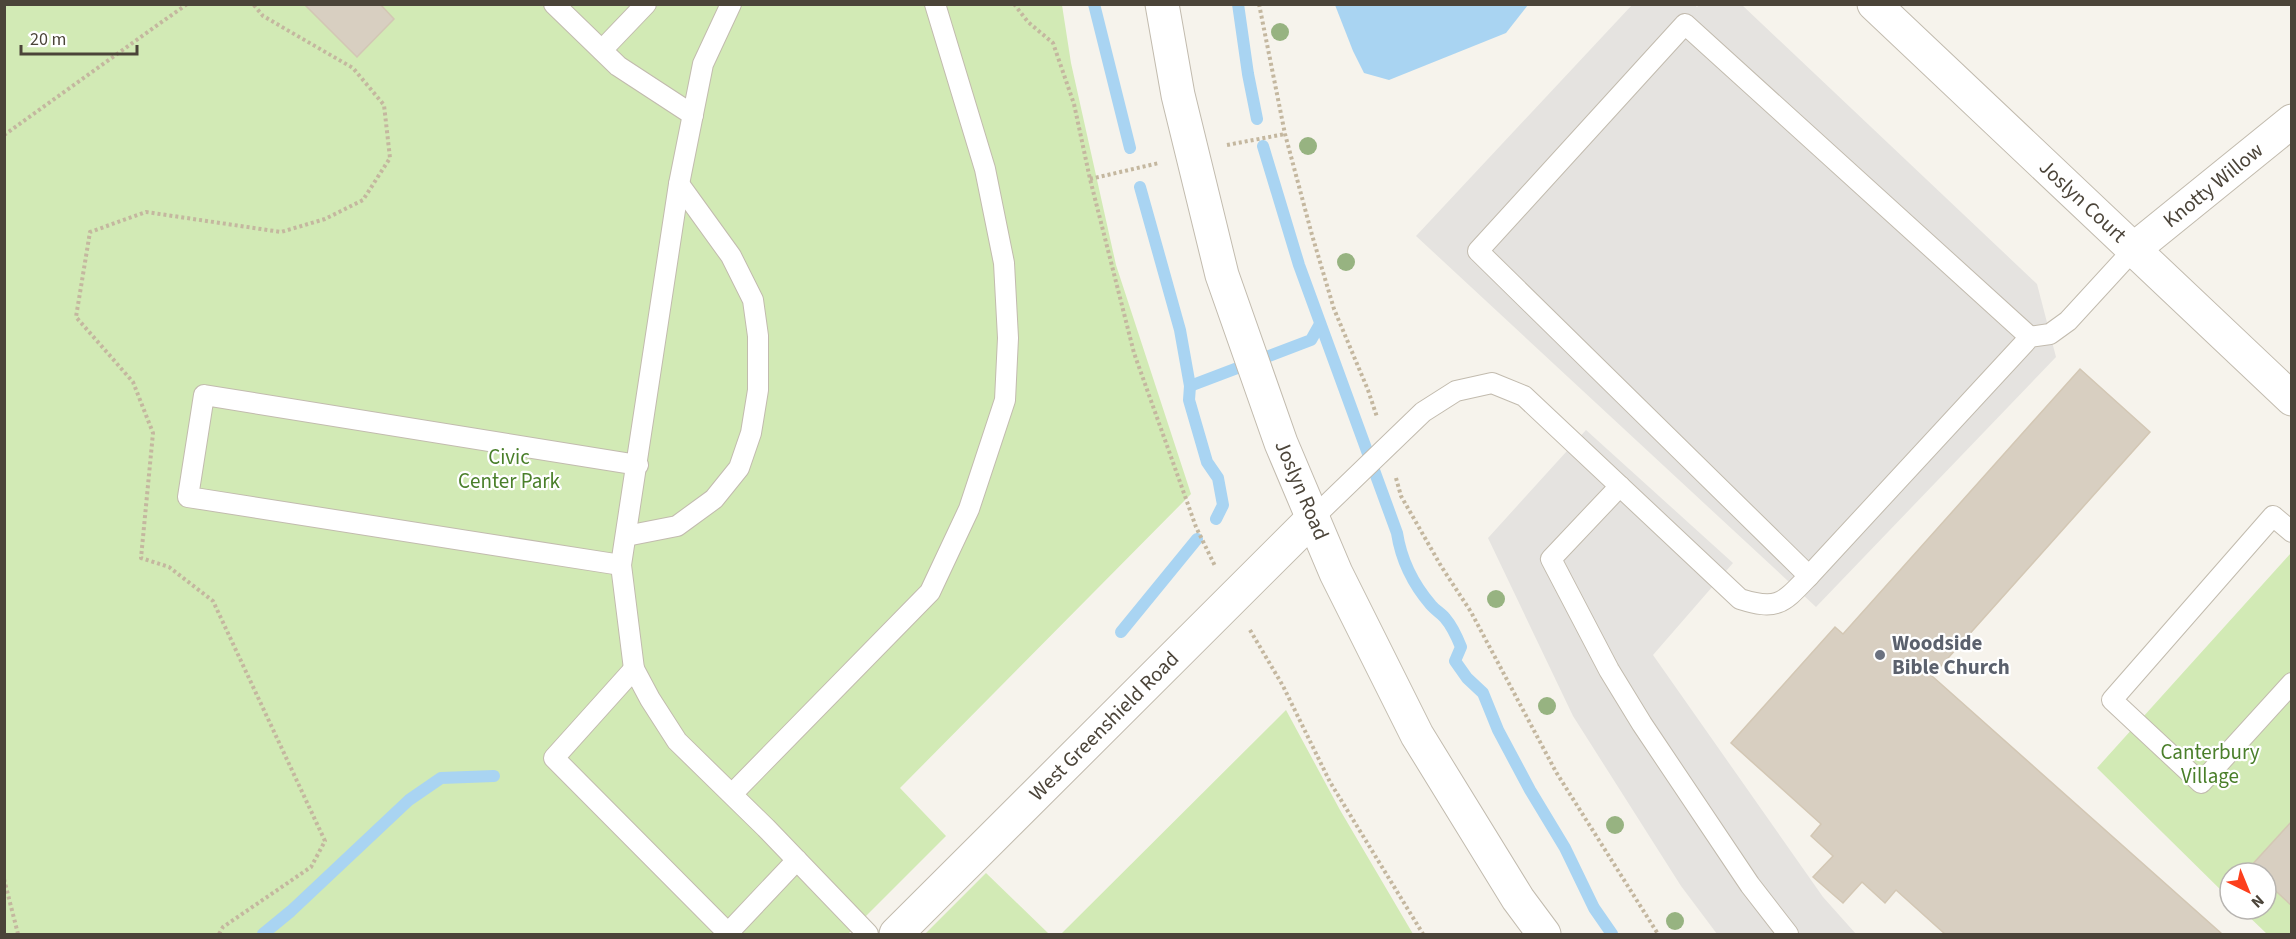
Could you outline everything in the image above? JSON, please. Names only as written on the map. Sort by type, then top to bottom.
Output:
[{"type":"street","name":"Joslyn Road","points":[[1162,4],[1178,95],[1222,275],[1281,443],[1336,573],[1417,735],[1518,899],[1544,934]]},
{"type":"street","name":"Joslyn Court","points":[[1874,4],[2292,399]]},
{"type":"street","name":"Knotty Willow","points":[[2134,249],[2292,121]]},
{"type":"street","name":"West Greenshield Road","points":[[896,934],[1313,518]]},
{"type":"lane","points":[[554,4],[618,66],[693,115]]},
{"type":"lane","points":[[602,50],[646,4]]},
{"type":"lane","points":[[731,4],[703,64],[679,184],[621,565],[634,669],[677,741],[732,794],[868,934]]},
{"type":"lane","points":[[732,794],[930,592],[969,509],[1005,400],[1008,338],[1004,263],[985,169],[934,4]]},
{"type":"lane","points":[[1809,576],[1479,251],[1685,24],[2030,337]]},
{"type":"lane","points":[[626,536],[677,526],[714,499],[738,468],[751,433],[758,390],[758,336],[753,300],[731,256],[679,184]]},
{"type":"lane","points":[[1313,518],[1423,412],[1456,391],[1492,383],[1524,396],[1740,599],[1758,605],[1776,605],[1794,592],[2030,337],[2050,334],[2068,321],[2134,249]]},
{"type":"lane","points":[[621,565],[188,497],[204,395],[638,465]]},
{"type":"lane","points":[[1620,486],[1551,560],[1609,670],[1642,724],[1750,885],[1788,934]]},
{"type":"lane","points":[[2292,532],[2273,516],[2112,700],[2201,783],[2292,683]]},
{"type":"lane","points":[[634,669],[554,758],[728,933],[796,860]]},
{"type":"path","points":[[4,135],[187,4]]},
{"type":"path","points":[[1014,4],[1028,22],[1053,43],[1074,104],[1134,352],[1196,527],[1283,686],[1330,782],[1424,934]]},
{"type":"path","points":[[1259,4],[1285,134],[1331,298],[1368,390],[1401,495],[1441,566],[1471,612],[1556,772],[1658,934]]},
{"type":"path","points":[[4,879],[18,934]]},
{"type":"green space","name":"Civic Center Park","points":[[5,5],[1062,5],[1071,63],[1116,265],[1191,494],[900,788],[946,836],[848,934],[5,934]]},
{"type":"green space","name":"Canterbury Village","points":[[2291,553],[2291,934],[2267,934],[2253,921],[2278,921],[2278,861],[2218,861],[2218,887],[2097,768]]},
{"type":"green space","points":[[1286,710],[1340,810],[1413,934],[1061,934]]},
{"type":"green space","points":[[986,873],[1049,934],[925,934]]},
{"type":"shaded area","points":[[1694,4],[1697,7],[1699,5],[1742,5],[2037,284],[2056,357],[1816,607],[1416,236],[1632,5]]},
{"type":"shaded area","points":[[1586,430],[1733,563],[1653,655],[1823,897],[1856,934],[1717,934],[1681,886],[1573,716],[1488,538]]},
{"type":"water","points":[[1335,5],[1528,5],[1506,33],[1389,80],[1364,73]]},
{"type":"building","points":[[304,4],[380,4],[394,19],[357,57]]},
{"type":"building","name":"Woodside Bible Church","points":[[2080,369],[2150,432],[1932,676],[2222,934],[1945,934],[1896,890],[1885,903],[1862,882],[1843,903],[1813,877],[1833,856],[1811,836],[1821,824],[1731,743],[1835,627],[1843,634]]},
{"type":"building","points":[[2292,821],[2292,906],[2278,893],[2278,861],[2255,861]]},
{"type":"waterway","points":[[1094,4],[1130,148]]},
{"type":"waterway","points":[[1238,4],[1257,119]]},
{"type":"waterway","points":[[1263,146],[1299,265],[1409,571],[1425,597],[1452,628],[1461,647],[1455,661],[1467,678],[1483,693],[1498,730],[1530,790],[1565,848],[1594,908],[1612,934]]},
{"type":"waterway","points":[[1140,187],[1180,330],[1190,386],[1189,400],[1207,462],[1218,478],[1223,505],[1216,519]]},
{"type":"waterway","points":[[1190,386],[1311,340],[1320,324]]},
{"type":"waterway","points":[[1121,632],[1197,539]]},
{"type":"waterway","points":[[263,934],[291,911],[409,800],[441,778],[494,776]]},
{"type":"place","name":"Woodside Bible Church","points":[[1880,655]]}]
